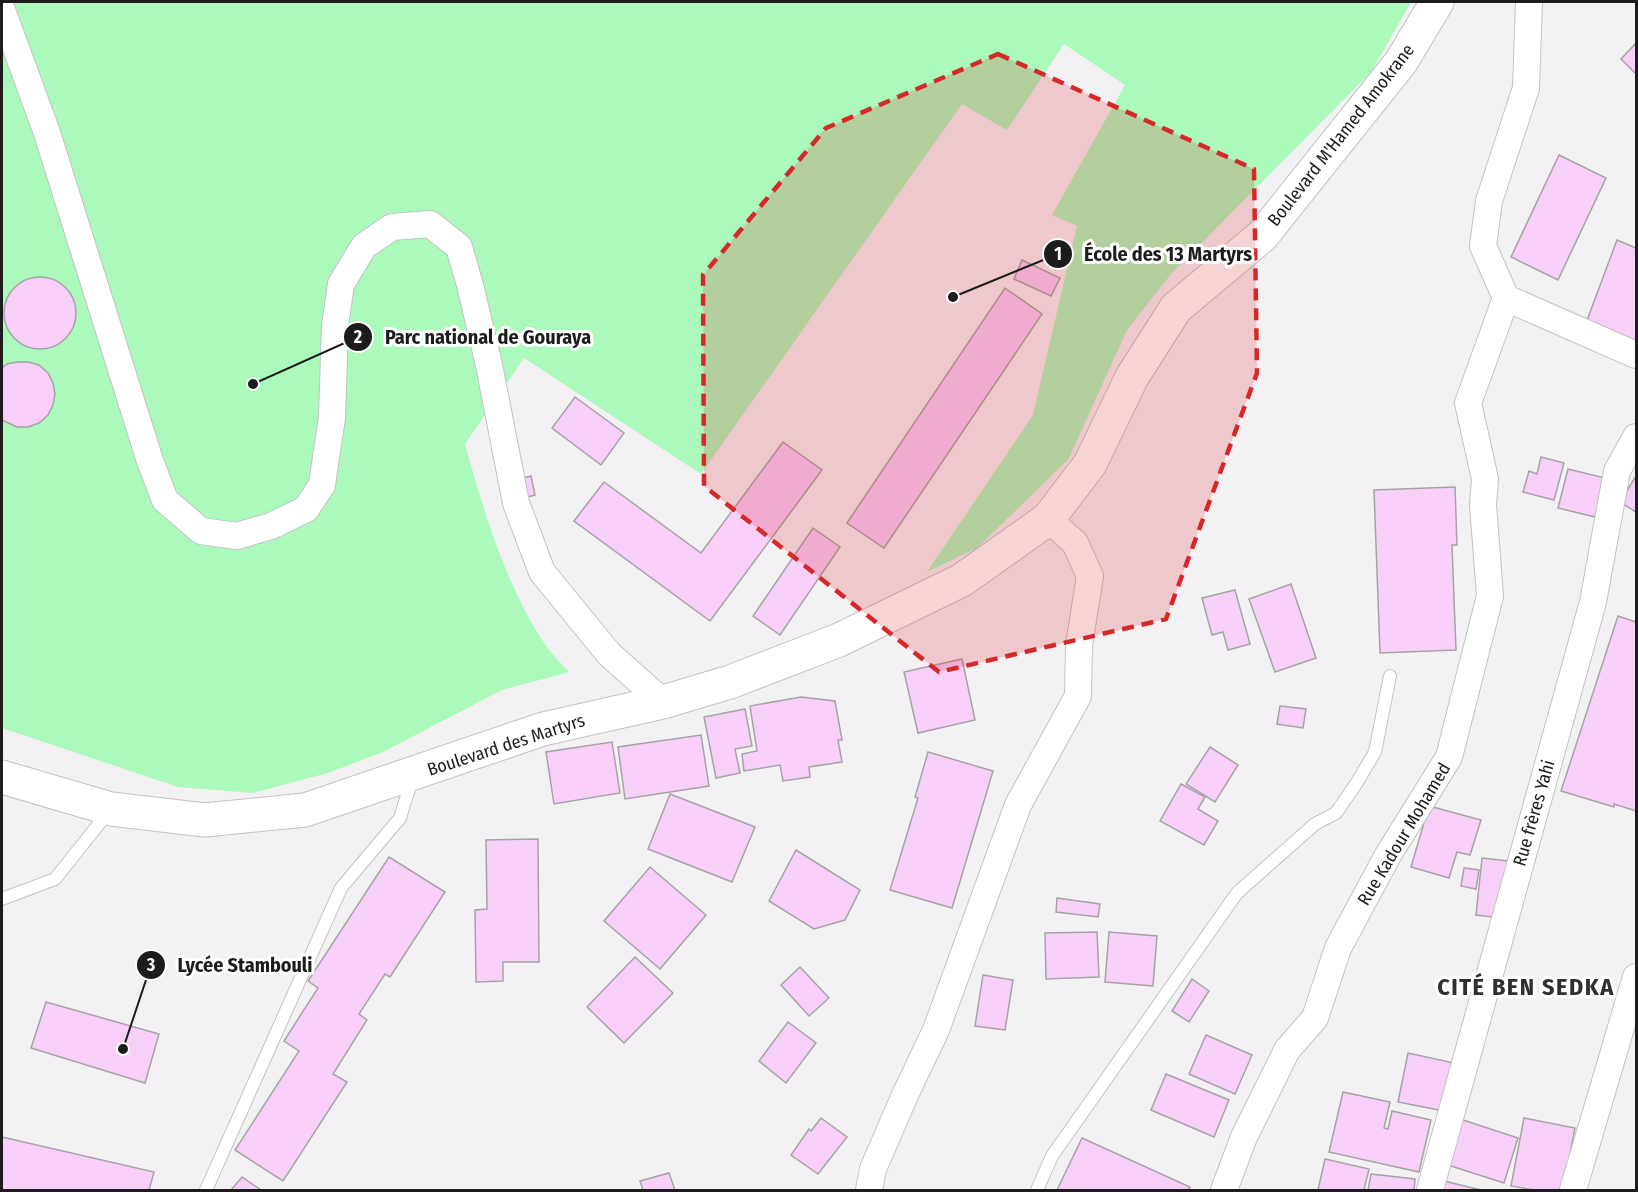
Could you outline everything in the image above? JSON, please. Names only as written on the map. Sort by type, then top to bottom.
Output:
[{"type":"main road","name":"Boulevard M'Hamed Amokrane","points":[[1048,519],[1090,464],[1132,377],[1176,308],[1262,237],[1401,62],[1437,2]]},
{"type":"main road","name":"Boulevard des Martyrs","points":[[2,777],[111,810],[205,820],[304,810],[413,775],[543,729],[663,702],[730,682],[839,640],[962,580],[1048,519]]},
{"type":"street","points":[[1529,2],[1526,88],[1489,201],[1483,246],[1506,298],[1636,355]]},
{"type":"street","points":[[2,10],[47,133],[150,460],[165,500],[201,531],[237,536],[271,526],[306,510],[322,485],[325,466],[332,418],[335,326],[341,284],[364,246],[392,227],[430,224],[459,246],[471,285],[489,365],[516,503],[542,572],[609,654],[663,702]]},
{"type":"street","name":"Rue Kadour Mohamed","points":[[1224,1191],[1244,1137],[1287,1050],[1315,1018],[1338,948],[1388,855],[1449,757],[1490,596],[1484,505],[1485,478],[1468,403],[1506,298]]},
{"type":"street","name":"Rue frères Yahi","points":[[1430,1191],[1593,602],[1617,471],[1636,437]]},
{"type":"street","points":[[869,1191],[873,1169],[936,1030],[1017,805],[1078,696],[1079,645],[1090,576],[1075,543],[1048,519]]},
{"type":"street","points":[[1573,1191],[1636,977]]},
{"type":"lane","points":[[1037,1191],[1052,1156],[1237,893],[1315,824],[1336,813],[1356,784],[1375,752],[1390,676]]},
{"type":"lane","points":[[206,1191],[341,888],[400,818],[413,775]]},
{"type":"lane","points":[[2,899],[55,879],[111,810]]},
{"type":"highlighted area","points":[[998,54],[1254,169],[1257,373],[1166,619],[939,672],[704,486],[703,275],[826,128]]},
{"type":"green space","points":[[2,2],[1411,2],[1372,71],[1171,274],[1127,330],[1068,460],[977,548],[927,572],[1033,415],[1077,226],[1052,215],[1125,85],[1064,44],[1007,130],[962,104],[701,474],[524,358],[465,444],[506,570],[542,640],[569,672],[502,690],[383,752],[328,773],[253,793],[178,787],[2,728]]},
{"type":"building","points":[[1636,43],[1636,74],[1621,59]]},
{"type":"building","points":[[1559,155],[1606,178],[1558,280],[1511,257]]},
{"type":"building","points":[[1617,240],[1636,248],[1636,341],[1586,323]]},
{"type":"building","points":[[1022,260],[1060,278],[1051,296],[1014,279]]},
{"type":"building","points":[[40,277],[60,283],[70,293],[76,313],[70,333],[60,343],[40,349],[20,343],[10,333],[4,313],[10,293],[20,283]]},
{"type":"building","points":[[1005,288],[1042,314],[884,548],[847,523]]},
{"type":"building","points":[[17,362],[39,365],[48,373],[55,394],[48,415],[39,423],[28,427],[17,427],[2,420],[2,368],[7,364]]},
{"type":"building","points":[[575,397],[624,433],[601,465],[552,428]]},
{"type":"building","points":[[783,442],[822,470],[710,621],[574,521],[604,482],[701,553]]},
{"type":"building","points":[[1541,457],[1564,463],[1554,500],[1523,492],[1529,471],[1537,474]]},
{"type":"building","points":[[1568,469],[1605,478],[1595,517],[1558,508]]},
{"type":"building","points":[[531,476],[535,495],[517,500],[512,481]]},
{"type":"building","points":[[1636,476],[1636,512],[1620,502]]},
{"type":"building","points":[[1455,487],[1457,545],[1452,545],[1456,650],[1380,653],[1374,490]]},
{"type":"building","points":[[813,528],[840,547],[780,635],[753,616]]},
{"type":"building","points":[[1291,584],[1316,658],[1275,672],[1249,599]]},
{"type":"building","points":[[1235,590],[1250,644],[1228,650],[1223,632],[1212,635],[1202,598]]},
{"type":"building","points":[[1618,616],[1636,622],[1636,811],[1614,804],[1614,807],[1561,791]]},
{"type":"building","points":[[962,659],[975,720],[918,733],[904,672]]},
{"type":"building","points":[[801,697],[835,701],[842,740],[838,740],[842,762],[809,767],[810,777],[783,781],[780,765],[744,771],[742,754],[757,751],[750,706]]},
{"type":"building","points":[[1280,706],[1306,709],[1303,728],[1277,724]]},
{"type":"building","points":[[745,709],[752,746],[735,749],[740,773],[716,778],[704,717]]},
{"type":"building","points":[[701,735],[709,786],[625,799],[618,747]]},
{"type":"building","points":[[612,742],[620,793],[554,804],[546,752]]},
{"type":"building","points":[[1210,747],[1238,765],[1215,802],[1186,784]]},
{"type":"building","points":[[928,752],[993,771],[952,908],[890,890],[918,798],[915,797]]},
{"type":"building","points":[[1181,784],[1205,797],[1198,809],[1218,821],[1204,845],[1160,821]]},
{"type":"building","points":[[670,794],[755,827],[732,882],[648,849]]},
{"type":"building","points":[[1429,806],[1481,820],[1470,855],[1457,852],[1449,878],[1411,867]]},
{"type":"building","points":[[538,839],[539,962],[503,962],[503,981],[476,982],[475,910],[487,909],[486,840]]},
{"type":"building","points":[[796,850],[860,890],[845,920],[814,929],[769,901]]},
{"type":"building","points":[[389,857],[445,892],[390,977],[385,974],[359,1014],[367,1020],[333,1074],[347,1082],[283,1181],[235,1150],[299,1051],[284,1041],[318,988],[308,981]]},
{"type":"building","points":[[1482,858],[1508,861],[1502,918],[1476,915]]},
{"type":"building","points":[[650,867],[706,915],[660,969],[604,921]]},
{"type":"building","points":[[1464,868],[1479,870],[1476,889],[1461,886]]},
{"type":"building","points":[[1057,898],[1100,904],[1098,917],[1056,912]]},
{"type":"building","points":[[1097,932],[1099,977],[1046,979],[1045,933]]},
{"type":"building","points":[[1109,932],[1157,936],[1153,986],[1105,982]]},
{"type":"building","points":[[635,957],[673,993],[624,1043],[587,1007]]},
{"type":"building","points":[[800,967],[829,998],[809,1016],[781,985]]},
{"type":"building","points":[[983,975],[1013,980],[1005,1030],[975,1026]]},
{"type":"building","points":[[1192,979],[1209,991],[1189,1022],[1172,1011]]},
{"type":"building","points":[[46,1002],[159,1034],[145,1083],[31,1048]]},
{"type":"building","points":[[788,1022],[816,1043],[786,1083],[759,1061]]},
{"type":"building","points":[[1206,1035],[1252,1055],[1235,1094],[1189,1074]]},
{"type":"building","points":[[1408,1053],[1454,1063],[1444,1111],[1398,1102]]},
{"type":"building","points":[[1166,1074],[1229,1100],[1214,1137],[1151,1110]]},
{"type":"building","points":[[1343,1092],[1390,1102],[1384,1128],[1388,1129],[1392,1111],[1431,1120],[1419,1172],[1329,1152]]},
{"type":"building","points":[[821,1118],[847,1137],[818,1174],[791,1155],[809,1129],[811,1131]]},
{"type":"building","points":[[1524,1118],[1575,1128],[1563,1190],[1534,1190],[1511,1186]]},
{"type":"building","points":[[1463,1120],[1518,1138],[1504,1183],[1448,1165]]},
{"type":"building","points":[[2,1137],[154,1172],[149,1190],[2,1190]]},
{"type":"building","points":[[1082,1138],[1190,1187],[1188,1190],[1057,1190]]},
{"type":"building","points":[[1325,1159],[1369,1169],[1364,1190],[1318,1190]]},
{"type":"building","points":[[669,1173],[675,1190],[643,1190],[640,1181]]},
{"type":"building","points":[[1371,1174],[1415,1179],[1414,1190],[1368,1190]]},
{"type":"building","points":[[242,1177],[261,1190],[231,1190]]},
{"type":"building","points":[[1440,1180],[1481,1190],[1438,1190]]},
{"type":"place","name":"École des 13 Martyrs","points":[[953,297]]},
{"type":"place","name":"Parc national de Gouraya","points":[[253,384]]},
{"type":"place","name":"Lycée Stambouli","points":[[123,1049]]},
{"type":"district","name":"CITÉ BEN SEDKA","points":[[1526,987]]}]
